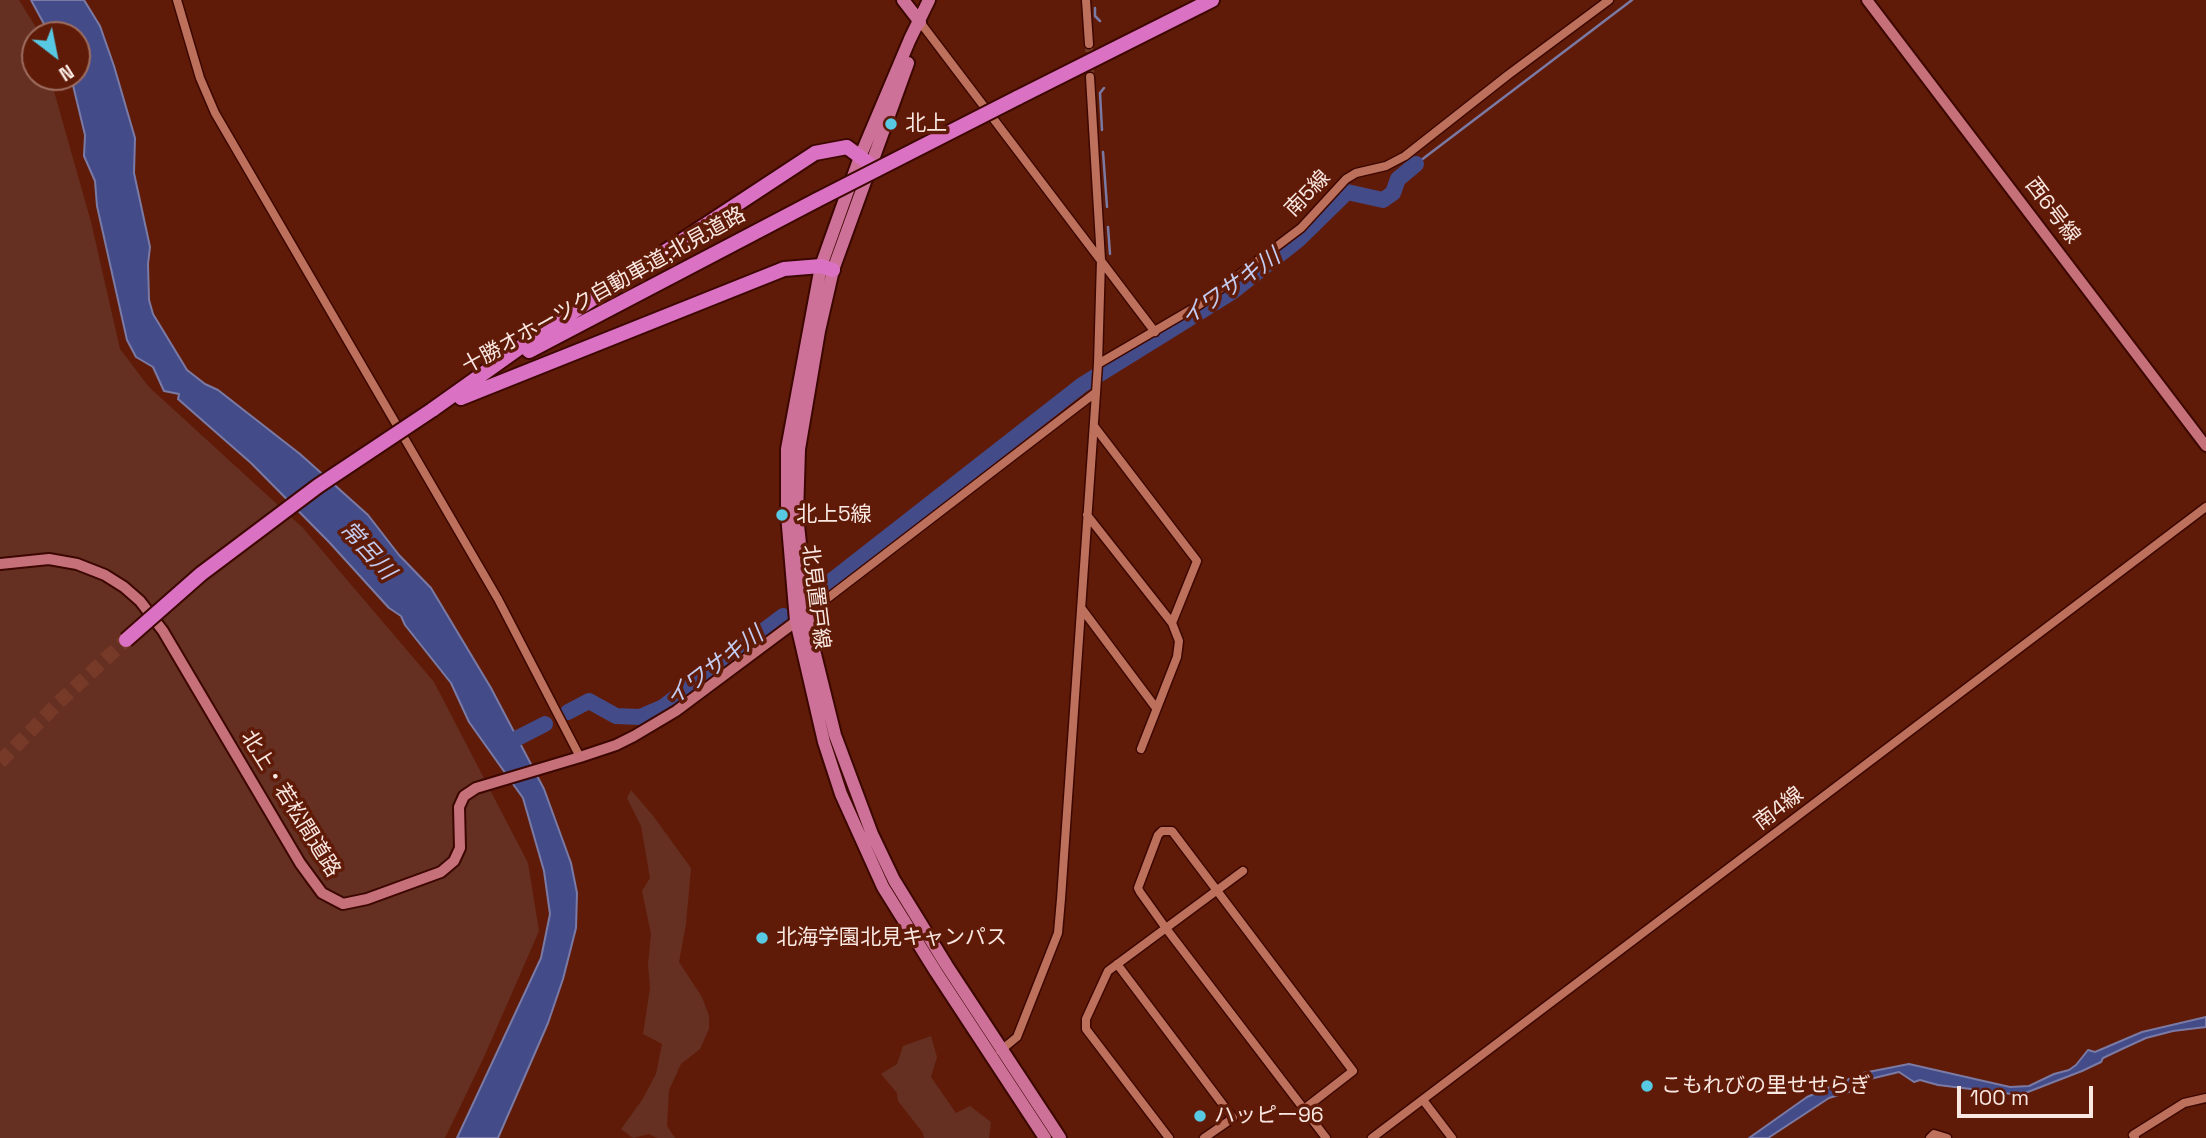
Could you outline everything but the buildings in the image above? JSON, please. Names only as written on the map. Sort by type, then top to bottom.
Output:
[{"type":"highway","name":"十勝オホーツク自動車道;北見道路","points":[[1063,74],[1191,0]]},
{"type":"highway","name":"十勝オホーツク自動車道;北見道路","points":[[126,640],[201,575],[318,486],[432,410],[532,349],[817,200],[1212,0]]},
{"type":"highway","points":[[432,410],[528,341],[816,153],[847,147],[865,161]]},
{"type":"highway","points":[[432,410],[494,382],[784,269],[827,268]]},
{"type":"main road","points":[[903,0],[920,22]]},
{"type":"main road","name":"北見置戸線","points":[[929,0],[910,39],[827,268],[787,449],[787,514],[796,621],[824,742],[841,794],[883,887],[997,1053],[1060,1138]]},
{"type":"main road","name":"北見置戸線","points":[[827,268],[799,449],[797,515],[807,614],[816,665],[835,734],[872,834],[894,880],[947,966],[1045,1138]]},
{"type":"street","points":[[177,0],[200,78],[215,113],[498,599],[575,758]]},
{"type":"street","points":[[1086,0],[1089,44]]},
{"type":"street","name":"南5線","points":[[1097,371],[1199,305],[1301,229],[1346,179],[1356,173],[1386,166],[1405,156],[1609,0]]},
{"type":"street","name":"西6号線","points":[[1867,0],[2206,446]]},
{"type":"street","points":[[920,22],[1155,332]]},
{"type":"street","points":[[997,1053],[1017,1037],[1058,933],[1097,371],[1101,260],[1090,77]]},
{"type":"street","points":[[807,614],[1095,393]]},
{"type":"street","points":[[1094,426],[1197,561],[1172,623]]},
{"type":"street","name":"南4線","points":[[1372,1138],[2206,507]]},
{"type":"street","points":[[1087,515],[1172,623],[1179,641],[1177,657],[1141,749]]},
{"type":"street","name":"北上・若松間道路","points":[[0,564],[48,559],[77,564],[105,575],[141,601],[163,631],[300,863],[322,893],[343,904],[368,899],[441,872],[454,861],[460,848],[459,807],[464,796],[476,788],[616,745],[676,711],[807,614]]},
{"type":"street","points":[[1082,609],[1156,708]]},
{"type":"street","points":[[1304,1109],[1353,1071],[1172,831],[1162,831],[1158,835],[1139,888],[1166,927],[1304,1109],[1326,1138]]},
{"type":"street","points":[[1170,1138],[1086,1029],[1086,1020],[1108,971],[1243,871]]},
{"type":"street","points":[[1117,964],[1233,1118],[1204,1138]]},
{"type":"street","points":[[2135,1138],[2133,1135],[2184,1102],[2206,1098]]},
{"type":"street","points":[[1423,1100],[1452,1138]]},
{"type":"street","points":[[1930,1138],[1934,1135],[1947,1138]]},
{"type":"shaded area","points":[[0,0],[19,0],[32,21],[21,21],[21,91],[54,91],[91,222],[120,349],[149,387],[302,527],[434,682],[528,863],[539,931],[445,1138],[0,1138]]},
{"type":"shaded area","points":[[631,790],[691,868],[686,924],[679,962],[702,997],[709,1016],[709,1029],[700,1049],[681,1064],[669,1090],[667,1126],[675,1138],[657,1138],[649,1134],[633,1138],[621,1129],[642,1100],[656,1074],[662,1044],[643,1034],[650,988],[648,965],[651,934],[642,891],[650,878],[641,826],[627,798]]},
{"type":"shaded area","points":[[931,1036],[937,1057],[931,1077],[956,1113],[970,1106],[991,1122],[989,1138],[924,1138],[898,1101],[897,1093],[881,1074],[897,1064],[903,1046]]},
{"type":"water","name":"常呂川","points":[[31,0],[84,0],[100,26],[135,138],[134,173],[150,247],[149,300],[153,314],[187,370],[218,390],[300,454],[368,515],[399,555],[431,588],[491,688],[544,789],[571,863],[577,893],[576,928],[548,1023],[498,1138],[457,1138],[541,958],[550,914],[544,871],[523,798],[469,722],[451,683],[405,625],[401,616],[389,608],[251,463],[178,399],[179,394],[164,391],[153,367],[136,357],[127,340],[97,206],[95,181],[84,156],[85,135],[74,91],[91,91],[91,21],[42,21]]},
{"type":"water","points":[[2206,1017],[2206,1027],[2146,1038],[2082,1071],[2020,1095],[1938,1085],[1920,1080],[1914,1082],[1899,1072],[1870,1079],[1855,1090],[1829,1098],[1768,1138],[1749,1138],[1807,1097],[1863,1073],[1909,1064],[2010,1087],[2029,1086],[2069,1070],[2088,1050],[2095,1052],[2142,1032]]},
{"type":"waterway","name":"イワサキ川","points":[[1416,164],[1632,0]]},
{"type":"waterway","points":[[1095,8],[1095,16],[1100,21]]},
{"type":"waterway","points":[[1102,130],[1100,93],[1104,88]]},
{"type":"waterway","points":[[1103,152],[1107,207]]},
{"type":"waterway","name":"イワサキ川","points":[[821,589],[1082,385],[1232,292],[1298,240],[1347,192],[1383,200],[1393,193],[1398,179],[1416,164]]},
{"type":"waterway","points":[[1108,227],[1110,254]]},
{"type":"waterway","name":"イワサキ川","points":[[568,712],[589,701],[616,716],[640,717],[663,707],[783,616]]},
{"type":"waterway","name":"イワサキ川","points":[[502,746],[545,724]]},
{"type":"tunnel","points":[[1089,44],[1090,77]]},
{"type":"tunnel","points":[[0,762],[126,640]]},
{"type":"place","name":"北上","points":[[891,124]]},
{"type":"place","name":"北上5線","points":[[782,515]]},
{"type":"place","name":"北海学園北見キャンパス","points":[[762,938]]},
{"type":"place","name":"こもれびの里せせらぎ","points":[[1647,1086]]},
{"type":"place","name":"ハッピー96","points":[[1200,1116]]}]
